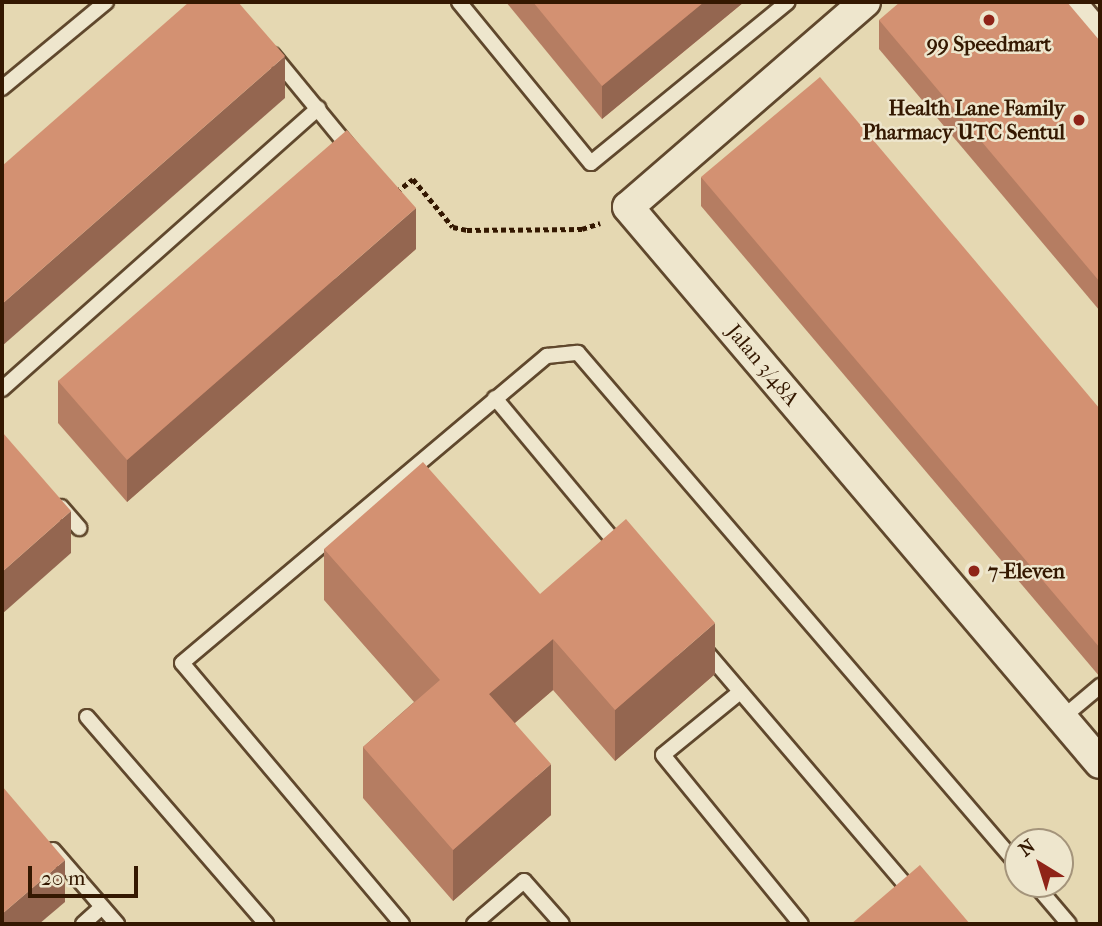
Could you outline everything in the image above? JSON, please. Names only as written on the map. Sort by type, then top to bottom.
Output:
[{"type":"street","points":[[628,207],[865,2]]},
{"type":"street","points":[[1070,2],[1100,38]]},
{"type":"street","name":"Jalan 3/48A","points":[[628,207],[1100,763]]},
{"type":"lane","points":[[2,88],[106,2]]},
{"type":"lane","points":[[459,2],[591,163],[788,2]]},
{"type":"lane","points":[[264,44],[390,197]]},
{"type":"lane","points":[[2,389],[317,108]]},
{"type":"lane","points":[[402,924],[182,663],[547,356],[578,353],[1004,848]]},
{"type":"lane","points":[[495,398],[626,556]]},
{"type":"lane","points":[[53,499],[79,528]]},
{"type":"lane","points":[[696,639],[898,888],[939,924]]},
{"type":"lane","points":[[1062,718],[1100,686]]},
{"type":"lane","points":[[740,692],[663,755],[801,924]]},
{"type":"lane","points":[[87,717],[266,924]]},
{"type":"lane","points":[[47,844],[117,924]]},
{"type":"lane","points":[[474,924],[524,881],[562,924]]},
{"type":"lane","points":[[1047,898],[1069,924]]},
{"type":"lane","points":[[82,924],[102,907]]},
{"type":"path","points":[[390,197],[413,179],[453,227],[467,230],[582,229],[605,222],[628,207]]},
{"type":"building","points":[[189,2],[238,2],[285,56],[2,304],[2,166]]},
{"type":"building","points":[[533,2],[704,2],[602,86]]},
{"type":"building","points":[[900,2],[1067,2],[1100,41],[1100,282],[879,20]]},
{"type":"building","points":[[820,77],[1100,409],[1100,648],[701,177]]},
{"type":"building","points":[[347,130],[416,208],[127,460],[58,381]]},
{"type":"building","points":[[2,434],[71,511],[2,572]]},
{"type":"building","points":[[423,462],[540,594],[626,519],[715,623],[615,710],[553,639],[489,694],[551,764],[453,850],[363,747],[440,680],[324,549]]},
{"type":"building","points":[[2,786],[65,860],[2,914]]},
{"type":"building","points":[[920,865],[970,924],[851,924]]},
{"type":"place","name":"99 Speedmart","points":[[989,20]]},
{"type":"place","name":"Health Lane Family Pharmacy UTC Sentul","points":[[1079,120]]},
{"type":"place","name":"7-Eleven","points":[[974,571]]}]
